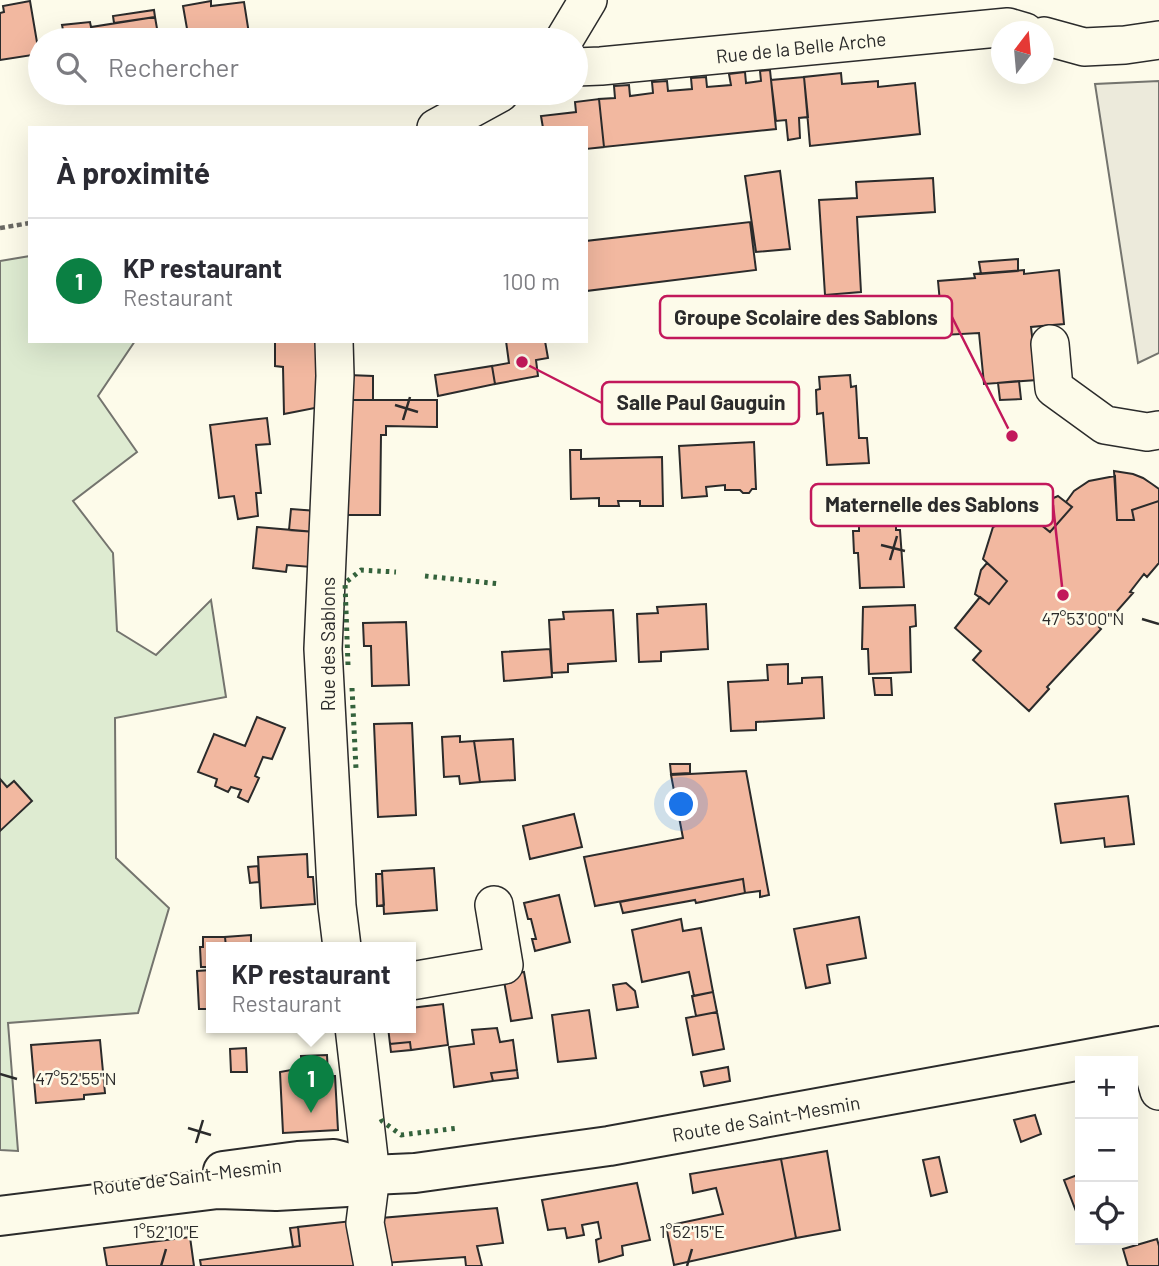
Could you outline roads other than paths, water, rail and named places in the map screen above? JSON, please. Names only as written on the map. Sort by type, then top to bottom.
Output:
[{"type":"main road","name":"Route de Saint-Mesmin","points":[[0,1216],[218,1189],[276,1191],[348,1187],[371,1175],[415,1173],[609,1146],[1153,1048]]},
{"type":"main road","name":"Route de Saint-Mesmin","points":[[0,1201],[298,1161],[334,1159],[371,1175]]},
{"type":"street","points":[[571,28],[587,0]]},
{"type":"street","name":"Rue de la Belle Arche","points":[[588,66],[991,29]]},
{"type":"street","points":[[1054,39],[1084,47],[1159,40]]},
{"type":"street","points":[[440,126],[478,105]]},
{"type":"street","name":"Rue des Sablons","points":[[334,343],[335,376],[323,649],[337,906],[341,942]]},
{"type":"street","points":[[1050,344],[1054,387],[1105,425],[1147,432],[1159,430]]},
{"type":"street","points":[[416,980],[504,965],[495,905]]},
{"type":"street","points":[[355,1033],[371,1175],[365,1223],[373,1266]]},
{"type":"street","points":[[1153,1048],[1159,1091]]},
{"type":"place","name":"Salle Paul Gauguin","points":[[522,362]]},
{"type":"place","name":"Groupe Scolaire des Sablons","points":[[1012,436]]},
{"type":"place","name":"Maternelle des Sablons","points":[[1063,595]]},
{"type":"place","name":"KP restaurant","points":[[311,1113]]}]
